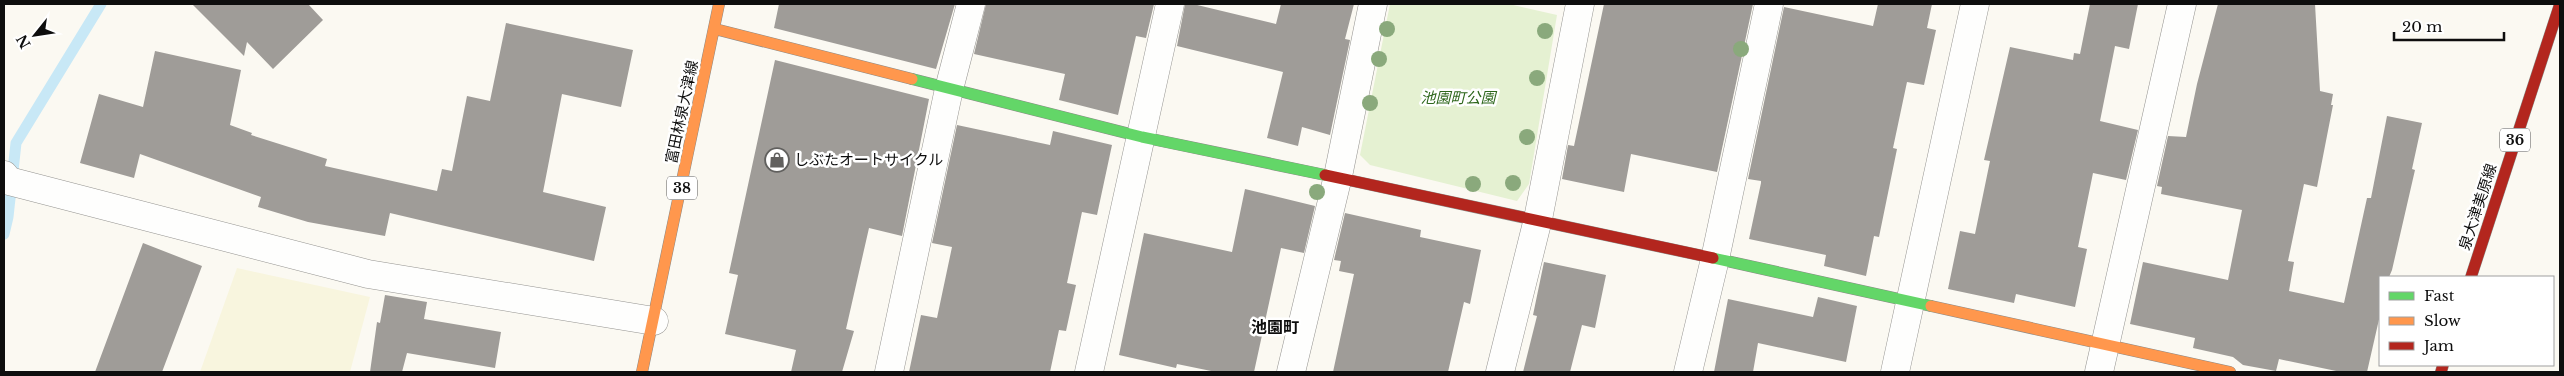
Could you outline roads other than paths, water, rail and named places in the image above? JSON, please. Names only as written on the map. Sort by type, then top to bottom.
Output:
[{"type":"street","name":"富田林泉大津線","points":[[642,372],[719,4]]},
{"type":"street","points":[[888,372],[949,89],[971,4]]},
{"type":"street","points":[[1089,372],[1170,4]]},
{"type":"street","points":[[1291,372],[1338,176],[1373,4]]},
{"type":"street","points":[[1500,372],[1538,219],[1580,4]]},
{"type":"street","points":[[1688,372],[1715,259],[1769,4]]},
{"type":"street","points":[[1895,372],[1912,301],[1975,4]]},
{"type":"street","points":[[2099,372],[2182,4]]},
{"type":"street","name":"泉大津美原線","points":[[2471,276],[2560,4]]},
{"type":"street","points":[[715,29],[1142,137],[1338,176],[1538,219],[1912,301],[2105,346],[2230,372]]},
{"type":"street","points":[[13,181],[368,274],[654,321]]},
{"type":"waterway","points":[[4,234],[8,217],[16,143],[101,4]]},
{"type":"place","name":"しぶたオートサイクル","points":[[777,160]]},
{"type":"district","name":"池園町","points":[[1275,327]]},
{"type":"park label","name":"池園町公園","points":[[1458,98]]}]
